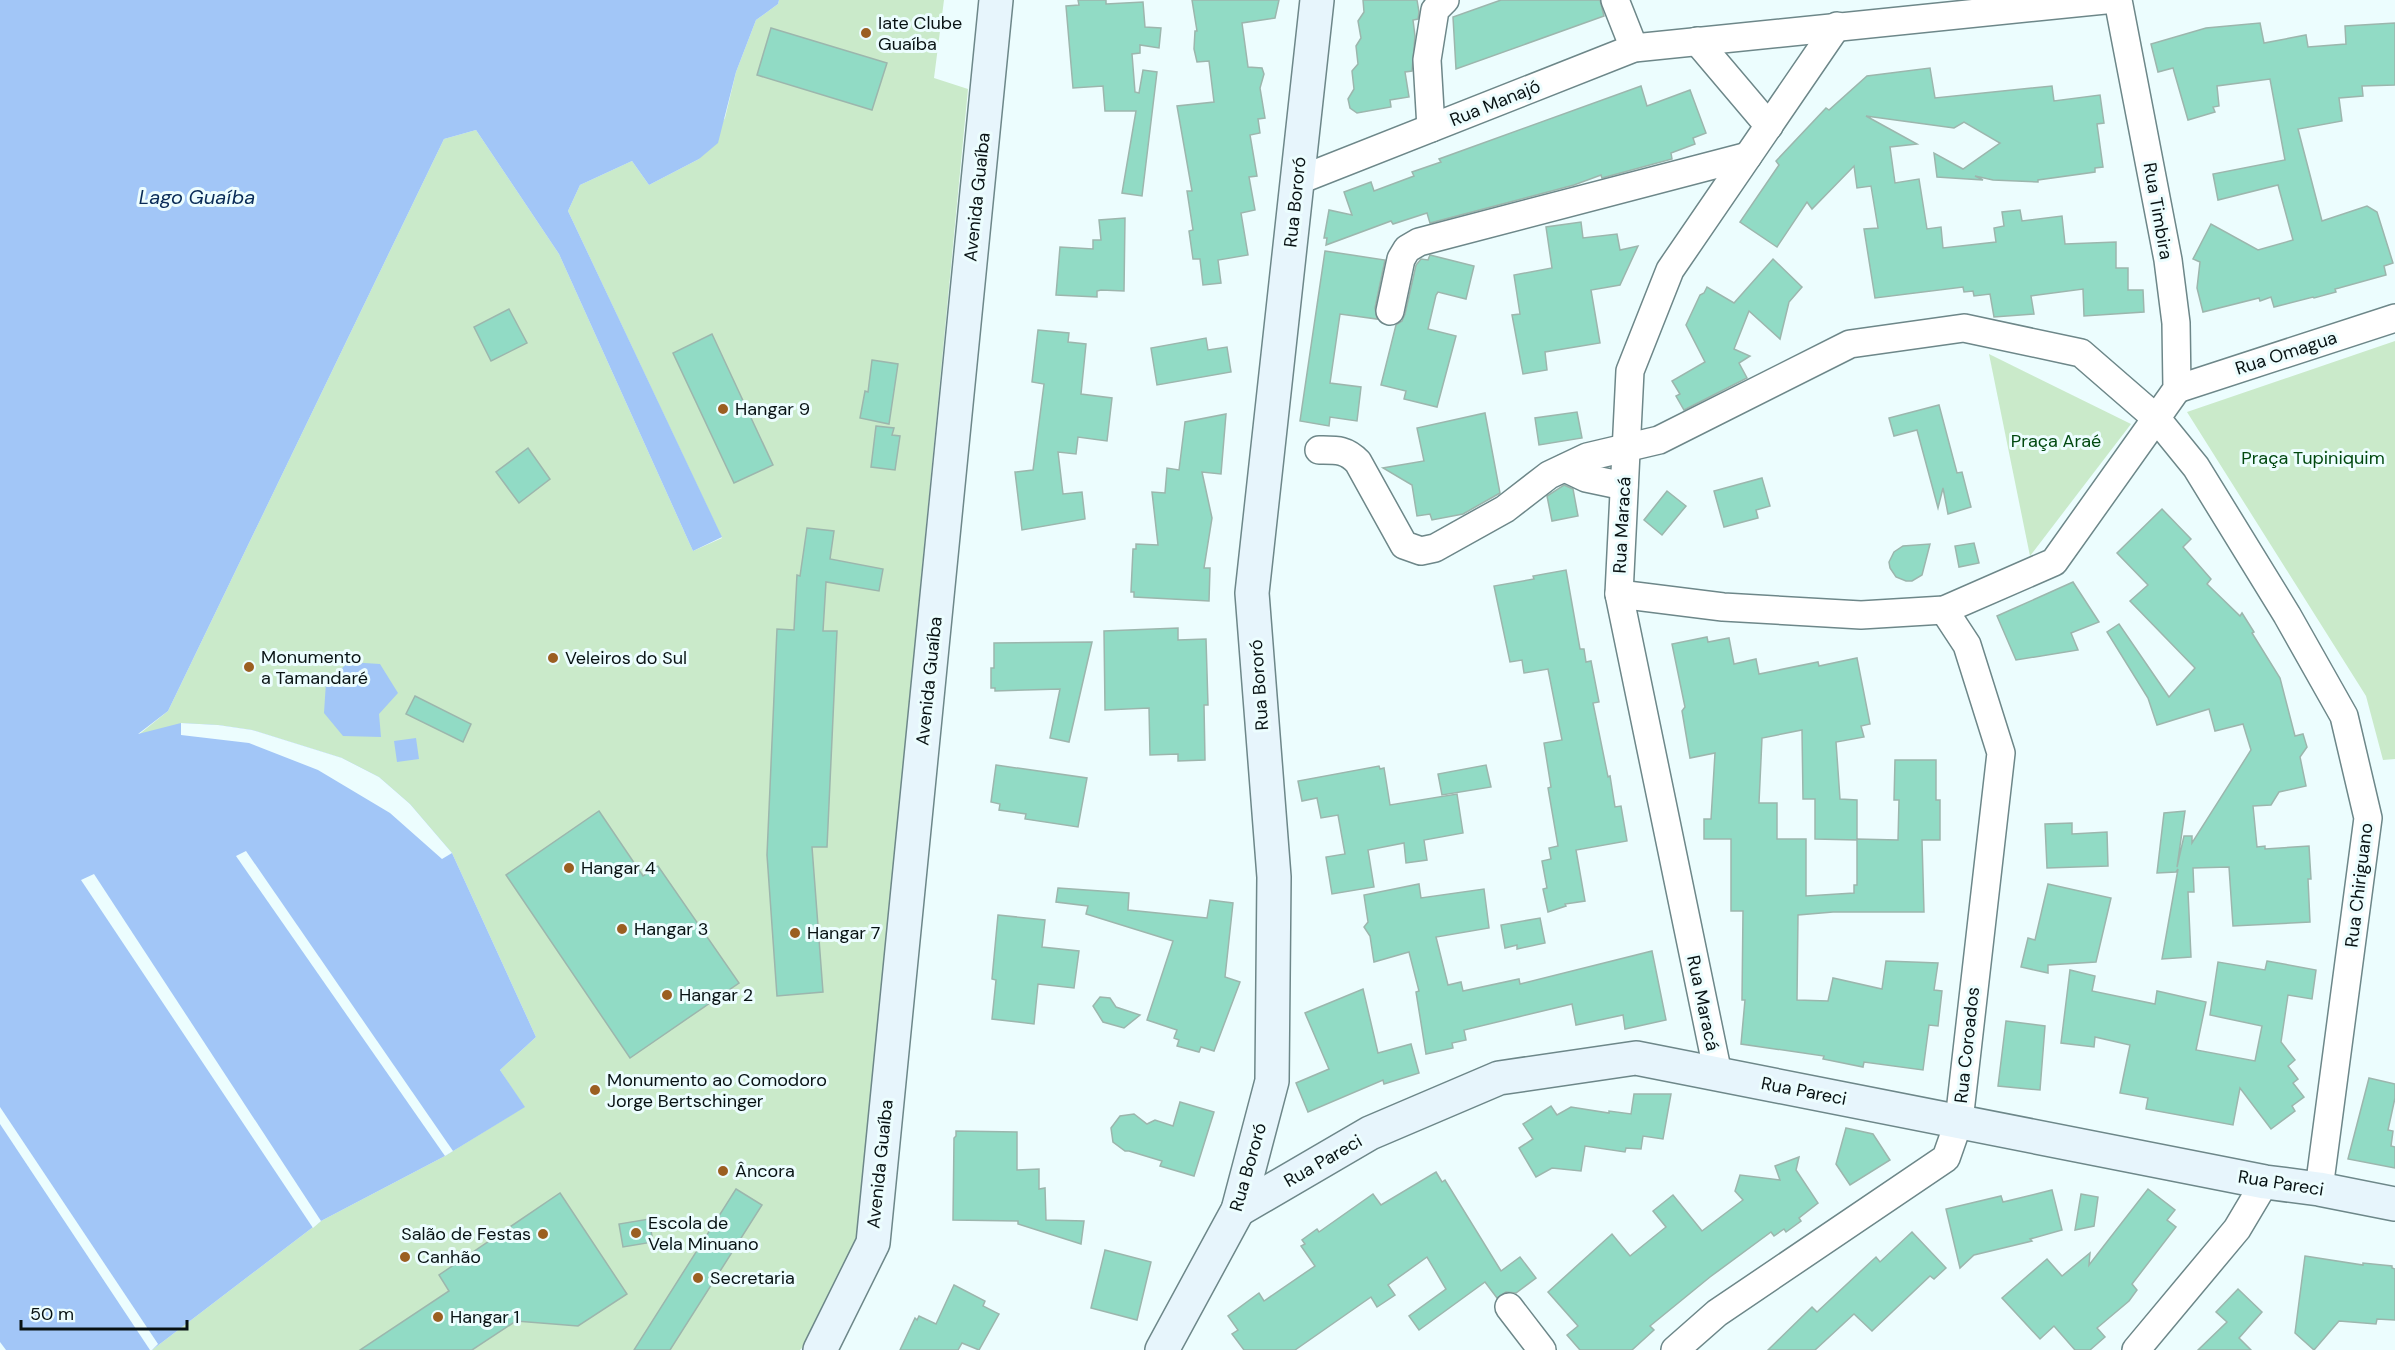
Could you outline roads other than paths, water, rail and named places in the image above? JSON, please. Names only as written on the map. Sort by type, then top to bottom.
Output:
[{"type":"street","name":"Avenida Guaíba","points":[[820,1350],[873,1243],[996,0]]},
{"type":"street","name":"Rua Bororó","points":[[1162,1350],[1238,1210],[1272,1081],[1274,877],[1252,593],[1317,0]]},
{"type":"street","points":[[1431,128],[1427,60],[1435,10],[1445,0]]},
{"type":"street","points":[[1615,0],[1634,48]]},
{"type":"street","name":"Rua Manajó","points":[[1297,181],[1634,48],[2104,0]]},
{"type":"street","name":"Rua Timbira","points":[[2118,0],[2168,260],[2176,323],[2177,389]]},
{"type":"street","name":"Rua Maracá","points":[[1718,1074],[1619,594],[1630,371],[1670,270],[1837,26]]},
{"type":"street","points":[[1697,41],[1769,126]]},
{"type":"street","points":[[1390,312],[1401,259],[1407,249],[1419,242],[1748,156]]},
{"type":"street","name":"Rua Omagua","points":[[2177,389],[2395,318]]},
{"type":"street","points":[[1319,450],[1343,450],[1351,454],[1358,462],[1404,545],[1421,551],[1435,548],[1505,509],[1549,475],[1587,457],[1659,440],[1850,344],[1964,328],[2081,353],[2157,419]]},
{"type":"street","points":[[1619,594],[1723,607],[1861,615],[1944,610],[2054,562],[2177,389]]},
{"type":"street","name":"Rua Chiriguano","points":[[2157,419],[2196,466],[2287,615],[2344,716],[2368,818],[2319,1189]]},
{"type":"street","points":[[1564,468],[1586,478],[1624,486]]},
{"type":"street","name":"Rua Coroados","points":[[1675,1350],[1717,1313],[1946,1158],[1959,1121],[2001,753],[1967,645],[1944,610]]},
{"type":"street","name":"Rua Pareci","points":[[1238,1210],[1370,1133],[1498,1078],[1636,1058],[2265,1182],[2319,1189],[2395,1204]]},
{"type":"street","points":[[2136,1350],[2238,1229],[2265,1182]]},
{"type":"street","points":[[1509,1307],[1542,1350]]},
{"type":"water","name":"Lago Guaíba","points":[[0,0],[779,0],[778,4],[756,20],[736,72],[718,143],[699,159],[649,185],[632,161],[580,185],[568,211],[722,537],[693,551],[559,254],[476,130],[444,139],[168,711],[138,734],[181,723],[252,730],[342,758],[379,777],[410,804],[452,853],[536,1037],[500,1070],[525,1107],[445,1156],[321,1221],[152,1350],[6,1350],[0,1342]]},
{"type":"water","points":[[349,662],[380,664],[398,693],[379,714],[381,737],[343,736],[324,713],[326,682]]},
{"type":"water","points":[[416,738],[419,759],[397,762],[394,741]]},
{"type":"place","name":"Iate Clube Guaíba","points":[[866,33]]},
{"type":"place","name":"Hangar 9","points":[[723,409]]},
{"type":"place","name":"Veleiros do Sul","points":[[553,658]]},
{"type":"place","name":"Monumento a Tamandaré","points":[[249,667]]},
{"type":"place","name":"Hangar 4","points":[[569,868]]},
{"type":"place","name":"Hangar 3","points":[[622,929]]},
{"type":"place","name":"Hangar 7","points":[[795,933]]},
{"type":"place","name":"Hangar 2","points":[[667,995]]},
{"type":"place","name":"Monumento ao Comodoro Jorge Bertschinger","points":[[595,1090]]},
{"type":"place","name":"Âncora","points":[[723,1171]]},
{"type":"place","name":"Escola de Vela Minuano","points":[[636,1233]]},
{"type":"place","name":"Salão de Festas","points":[[543,1234]]},
{"type":"place","name":"Canhão","points":[[405,1257]]},
{"type":"place","name":"Secretaria","points":[[698,1278]]},
{"type":"place","name":"Hangar 1","points":[[438,1317]]},
{"type":"park label","name":"Praça Araé","points":[[2056,441]]},
{"type":"park label","name":"Praça Tupiniquim","points":[[2313,458]]}]
